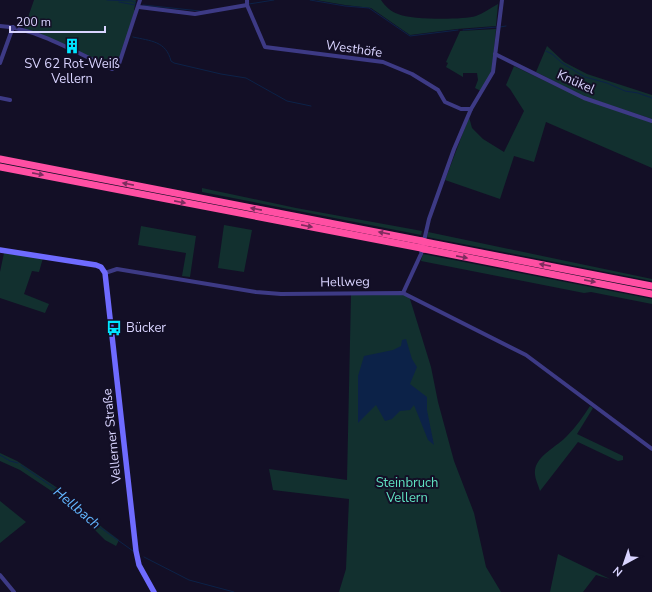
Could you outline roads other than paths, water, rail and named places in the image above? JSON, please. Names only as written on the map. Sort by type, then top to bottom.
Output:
[{"type":"highway","points":[[0,159],[423,245],[652,294]]},
{"type":"highway","points":[[0,167],[652,286]]},
{"type":"main road","points":[[0,250],[96,265],[106,274]]},
{"type":"main road","name":"Vellerner Straße","points":[[106,274],[136,552],[139,565],[154,592]]},
{"type":"street","points":[[0,26],[13,27],[36,34],[112,69],[120,64],[140,0]]},
{"type":"street","points":[[139,7],[195,14],[247,5],[247,0]]},
{"type":"street","points":[[403,293],[421,254],[429,219],[454,149],[471,109],[493,72],[502,0]]},
{"type":"street","name":"Westhöfe","points":[[247,5],[265,47],[384,62],[412,74],[438,90],[445,102],[461,109],[471,109]]},
{"type":"street","points":[[0,63],[13,27]]},
{"type":"street","name":"Knükel","points":[[495,54],[584,98],[652,121]]},
{"type":"street","points":[[0,98],[10,100]]},
{"type":"street","name":"Hellweg","points":[[106,274],[117,269],[256,292],[281,294],[403,293],[526,355],[652,450]]},
{"type":"street","points":[[0,575],[14,592]]},
{"type":"water","points":[[406,339],[412,359],[417,367],[410,384],[427,397],[427,410],[434,445],[428,440],[414,405],[410,410],[400,411],[392,419],[385,421],[376,405],[358,423],[358,376],[364,356],[393,350],[401,346],[402,340]]},
{"type":"waterway","points":[[107,0],[132,1],[136,3]]},
{"type":"waterway","points":[[249,4],[274,0]]},
{"type":"waterway","points":[[310,0],[345,6],[369,8],[410,36],[458,30]]},
{"type":"waterway","points":[[119,2],[135,5]]},
{"type":"waterway","points":[[143,5],[200,11]]},
{"type":"waterway","points":[[500,27],[506,26]]},
{"type":"waterway","points":[[463,30],[497,27]]},
{"type":"waterway","points":[[133,37],[152,41],[162,46],[169,54],[171,61],[174,63],[246,78],[287,101],[311,106]]},
{"type":"waterway","points":[[546,51],[585,77],[607,83],[625,91],[638,93],[652,98]]},
{"type":"waterway","name":"Hellbach","points":[[0,455],[10,461],[18,463]]},
{"type":"waterway","name":"Hellbach","points":[[21,465],[60,492],[101,528],[133,551]]},
{"type":"waterway","name":"Hellbach","points":[[144,557],[189,580],[234,592]]},
{"type":"place","name":"SV 62 Rot-Weiß Vellern","points":[[72,46]]},
{"type":"place","name":"Bücker","points":[[114,328]]},
{"type":"park label","name":"Steinbruch Vellern","points":[[407,490]]}]
